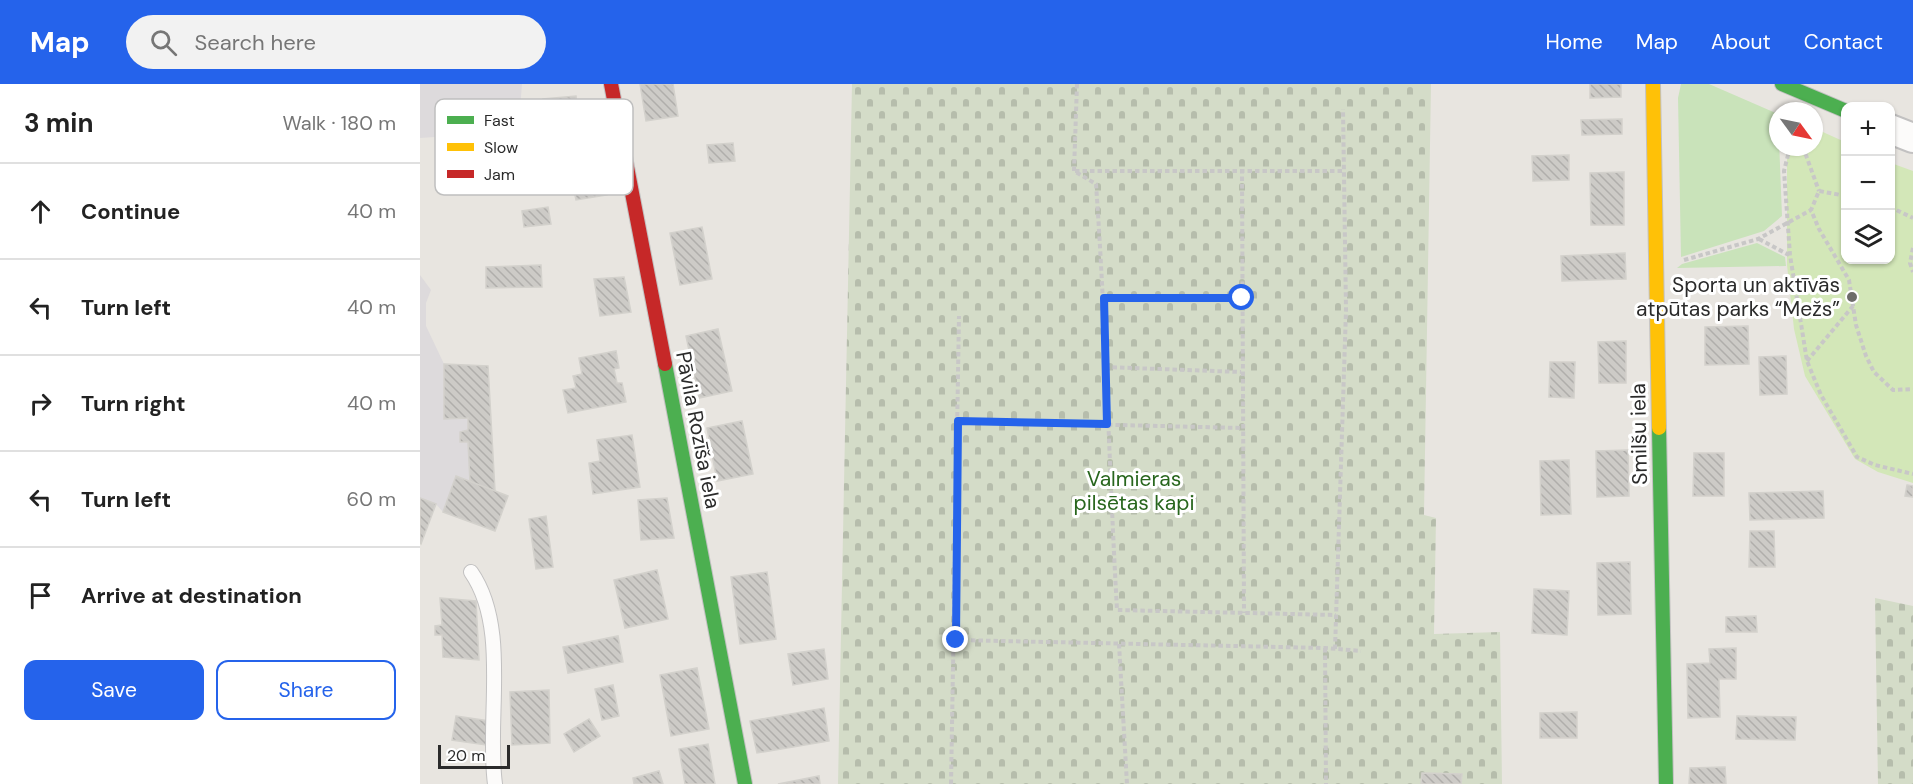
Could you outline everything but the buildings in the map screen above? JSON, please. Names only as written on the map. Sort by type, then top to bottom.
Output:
[{"type":"street","name":"Pāvila Rozīša iela","points":[[611,84],[614,99]]},
{"type":"street","name":"Smilšu iela","points":[[1653,84],[1666,784]]},
{"type":"street","points":[[1782,84],[1841,109]]},
{"type":"street","points":[[1895,131],[1913,138]]},
{"type":"street","name":"Pāvila Rozīša iela","points":[[632,195],[745,784]]},
{"type":"lane","points":[[471,572],[483,588],[492,620],[495,784]]},
{"type":"path","points":[[1074,171],[1077,84]]},
{"type":"path","points":[[1335,649],[1346,309],[1343,109]]},
{"type":"path","points":[[1788,156],[1784,171],[1790,255],[1807,362],[1826,404],[1857,457],[1875,465],[1913,474]]},
{"type":"path","points":[[1673,263],[1758,239],[1811,210],[1819,191],[1806,156]]},
{"type":"path","points":[[1242,170],[1241,428],[1244,613]]},
{"type":"path","points":[[1074,171],[1344,171]]},
{"type":"path","points":[[1074,171],[1096,184],[1104,298],[1107,424],[1117,610],[1336,615]]},
{"type":"path","points":[[1819,191],[1841,195]]},
{"type":"path","points":[[1895,209],[1913,218]]},
{"type":"path","points":[[1811,210],[1819,229],[1849,280],[1856,326],[1874,372],[1893,390],[1913,389]]},
{"type":"path","points":[[1758,239],[1790,255]]},
{"type":"path","points":[[1913,248],[1910,263],[1913,272]]},
{"type":"path","points":[[1104,298],[1242,298]]},
{"type":"path","points":[[1807,362],[1854,305]]},
{"type":"path","points":[[951,784],[956,640],[959,316]]},
{"type":"path","points":[[1105,367],[1241,372]]},
{"type":"path","points":[[958,421],[1241,428]]},
{"type":"path","points":[[956,640],[1325,648],[1361,651]]},
{"type":"path","points":[[1119,644],[1126,784]]},
{"type":"path","points":[[1325,648],[1326,784]]},
{"type":"shaded area","points":[[420,84],[522,84],[521,99],[435,99],[435,137],[420,138]]},
{"type":"shaded area","points":[[420,275],[431,290],[426,303],[426,326],[444,364],[488,366],[495,491],[508,496],[495,531],[443,512],[436,504],[420,498]]},
{"type":"green space","name":"Valmieras pilsētas kapi","points":[[852,84],[1431,84],[1424,515],[1436,518],[1434,634],[1500,632],[1502,784],[838,784]]},
{"type":"green space","points":[[1681,84],[1709,84],[1769,110],[1769,156],[1780,156],[1782,216],[1764,231],[1681,257],[1678,98]]},
{"type":"green space","name":"Sporta un aktīvās atpūtas parks “Mežs”","points":[[1823,132],[1841,140],[1841,264],[1895,264],[1895,164],[1913,171],[1913,483],[1878,472],[1855,459],[1805,376],[1794,329],[1787,265],[1788,156],[1823,156]]},
{"type":"green space","points":[[1757,243],[1785,257],[1786,266],[1677,268],[1682,264]]},
{"type":"green space","points":[[1875,598],[1913,606],[1913,784],[1878,784]]},
{"type":"traffic: fast","points":[[1782,84],[1841,109]]},
{"type":"traffic: fast","points":[[665,364],[745,784]]},
{"type":"traffic: fast","points":[[1659,428],[1666,784]]},
{"type":"traffic: slow","points":[[1653,84],[1659,428]]},
{"type":"traffic: jam","points":[[611,84],[614,99]]},
{"type":"traffic: jam","points":[[632,195],[665,364]]},
{"type":"place","name":"Sporta un aktīvās atpūtas parks “Mežs”","points":[[1852,297]]},
{"type":"route","points":[[956,640],[958,421],[1107,424],[1104,298],[1242,298]]}]
